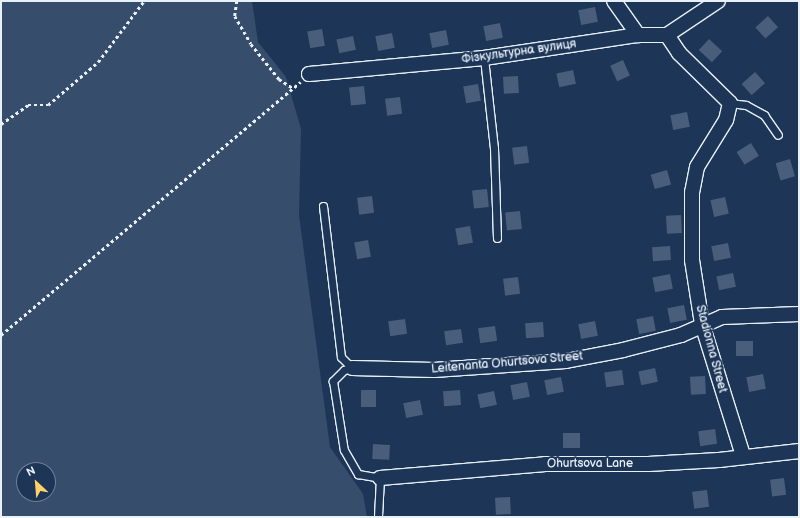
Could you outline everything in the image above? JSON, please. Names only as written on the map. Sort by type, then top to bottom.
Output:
[{"type":"street","points":[[614,1],[638,35]]},
{"type":"street","points":[[718,1],[667,35],[679,52],[730,103]]},
{"type":"street","name":"Фізкультурна вулиця","points":[[309,74],[484,58],[638,35],[667,35]]},
{"type":"street","name":"Stadionna Street","points":[[730,103],[726,120],[696,167],[692,192],[692,260],[702,324],[743,456]]},
{"type":"street","name":"Leitenanta Ohurtsova Street","points":[[352,368],[434,370],[566,361],[623,350],[682,335],[702,324],[722,317],[799,314]]},
{"type":"street","name":"Ohurtsova Lane","points":[[380,478],[545,464],[648,464],[799,451]]},
{"type":"lane","points":[[484,58],[494,148],[497,238]]},
{"type":"lane","points":[[730,103],[746,104],[764,115],[778,135]]},
{"type":"lane","points":[[323,206],[341,357],[352,368]]},
{"type":"lane","points":[[352,368],[344,370],[333,381],[344,450],[358,474],[380,478],[378,517]]},
{"type":"path","points":[[1,124],[28,105],[48,105],[54,100],[98,62],[144,1]]},
{"type":"path","points":[[237,1],[235,16],[251,44],[279,79],[293,88]]},
{"type":"path","points":[[1,335],[309,74]]},
{"type":"shaded area","points":[[1,1],[252,1],[258,42],[286,77],[301,129],[299,215],[330,447],[363,494],[367,517],[1,517]]},
{"type":"building","points":[[595,7],[598,22],[581,25],[578,10]]},
{"type":"building","points":[[768,16],[778,27],[765,39],[755,27]]},
{"type":"building","points":[[500,23],[503,38],[486,41],[483,26]]},
{"type":"building","points":[[322,29],[325,46],[310,48],[307,32]]},
{"type":"building","points":[[446,30],[449,45],[432,48],[429,33]]},
{"type":"building","points":[[392,33],[395,48],[378,51],[375,36]]},
{"type":"building","points":[[353,36],[356,50],[339,53],[336,40]]},
{"type":"building","points":[[709,39],[722,51],[712,62],[699,50]]},
{"type":"building","points":[[623,60],[630,76],[617,81],[610,66]]},
{"type":"building","points":[[573,70],[576,84],[559,87],[556,74]]},
{"type":"building","points":[[755,72],[765,83],[752,95],[742,84]]},
{"type":"building","points":[[518,76],[519,93],[504,94],[503,77]]},
{"type":"building","points":[[478,84],[481,101],[466,103],[463,87]]},
{"type":"building","points":[[364,86],[366,104],[351,105],[349,88]]},
{"type":"building","points":[[400,97],[402,114],[387,116],[385,99]]},
{"type":"building","points":[[687,112],[690,127],[673,130],[670,115]]},
{"type":"building","points":[[751,143],[759,156],[745,165],[737,152]]},
{"type":"building","points":[[527,146],[529,163],[514,165],[512,148]]},
{"type":"building","points":[[790,159],[795,176],[781,180],[776,163]]},
{"type":"building","points":[[667,170],[671,184],[655,189],[651,175]]},
{"type":"building","points":[[487,189],[489,207],[474,208],[472,191]]},
{"type":"building","points":[[372,196],[374,213],[359,215],[357,198]]},
{"type":"building","points":[[725,197],[729,214],[714,217],[710,200]]},
{"type":"building","points":[[520,211],[522,229],[507,230],[505,213]]},
{"type":"building","points":[[681,215],[682,233],[667,234],[666,216]]},
{"type":"building","points":[[470,226],[473,243],[458,245],[455,229]]},
{"type":"building","points":[[368,240],[371,257],[357,259],[354,242]]},
{"type":"building","points":[[728,243],[731,258],[714,261],[711,246]]},
{"type":"building","points":[[670,246],[671,260],[653,261],[652,247]]},
{"type":"building","points":[[733,273],[736,287],[719,290],[716,277]]},
{"type":"building","points":[[670,274],[673,289],[655,292],[652,277]]},
{"type":"building","points":[[518,277],[520,294],[505,296],[503,279]]},
{"type":"building","points":[[684,305],[687,320],[670,323],[667,308]]},
{"type":"building","points":[[653,316],[656,331],[639,334],[636,319]]},
{"type":"building","points":[[405,319],[407,334],[390,336],[388,321]]},
{"type":"building","points":[[595,321],[598,336],[581,339],[578,324]]},
{"type":"building","points":[[543,322],[544,337],[526,338],[525,323]]},
{"type":"building","points":[[495,326],[497,341],[480,343],[478,328]]},
{"type":"building","points":[[461,329],[463,343],[446,345],[444,331]]},
{"type":"building","points":[[736,341],[753,341],[753,356],[736,356]]},
{"type":"building","points":[[655,368],[658,382],[641,385],[638,372]]},
{"type":"building","points":[[622,370],[624,385],[606,387],[604,373]]},
{"type":"building","points":[[763,374],[766,389],[749,392],[746,377]]},
{"type":"building","points":[[705,376],[706,394],[691,395],[690,377]]},
{"type":"building","points":[[561,377],[564,392],[547,395],[544,380]]},
{"type":"building","points":[[527,382],[530,397],[513,400],[510,385]]},
{"type":"building","points":[[361,390],[376,390],[376,407],[361,407]]},
{"type":"building","points":[[460,390],[461,405],[444,406],[443,391]]},
{"type":"building","points":[[494,391],[497,405],[480,408],[477,395]]},
{"type":"building","points":[[420,400],[423,415],[406,418],[403,403]]},
{"type":"building","points":[[715,429],[717,444],[700,446],[698,431]]},
{"type":"building","points":[[563,433],[580,433],[580,448],[563,448]]},
{"type":"building","points":[[373,444],[390,445],[389,460],[372,459]]},
{"type":"building","points":[[784,478],[786,495],[772,497],[770,480]]},
{"type":"building","points":[[707,490],[709,507],[694,509],[692,492]]},
{"type":"building","points":[[510,497],[511,514],[496,515],[495,498]]}]
